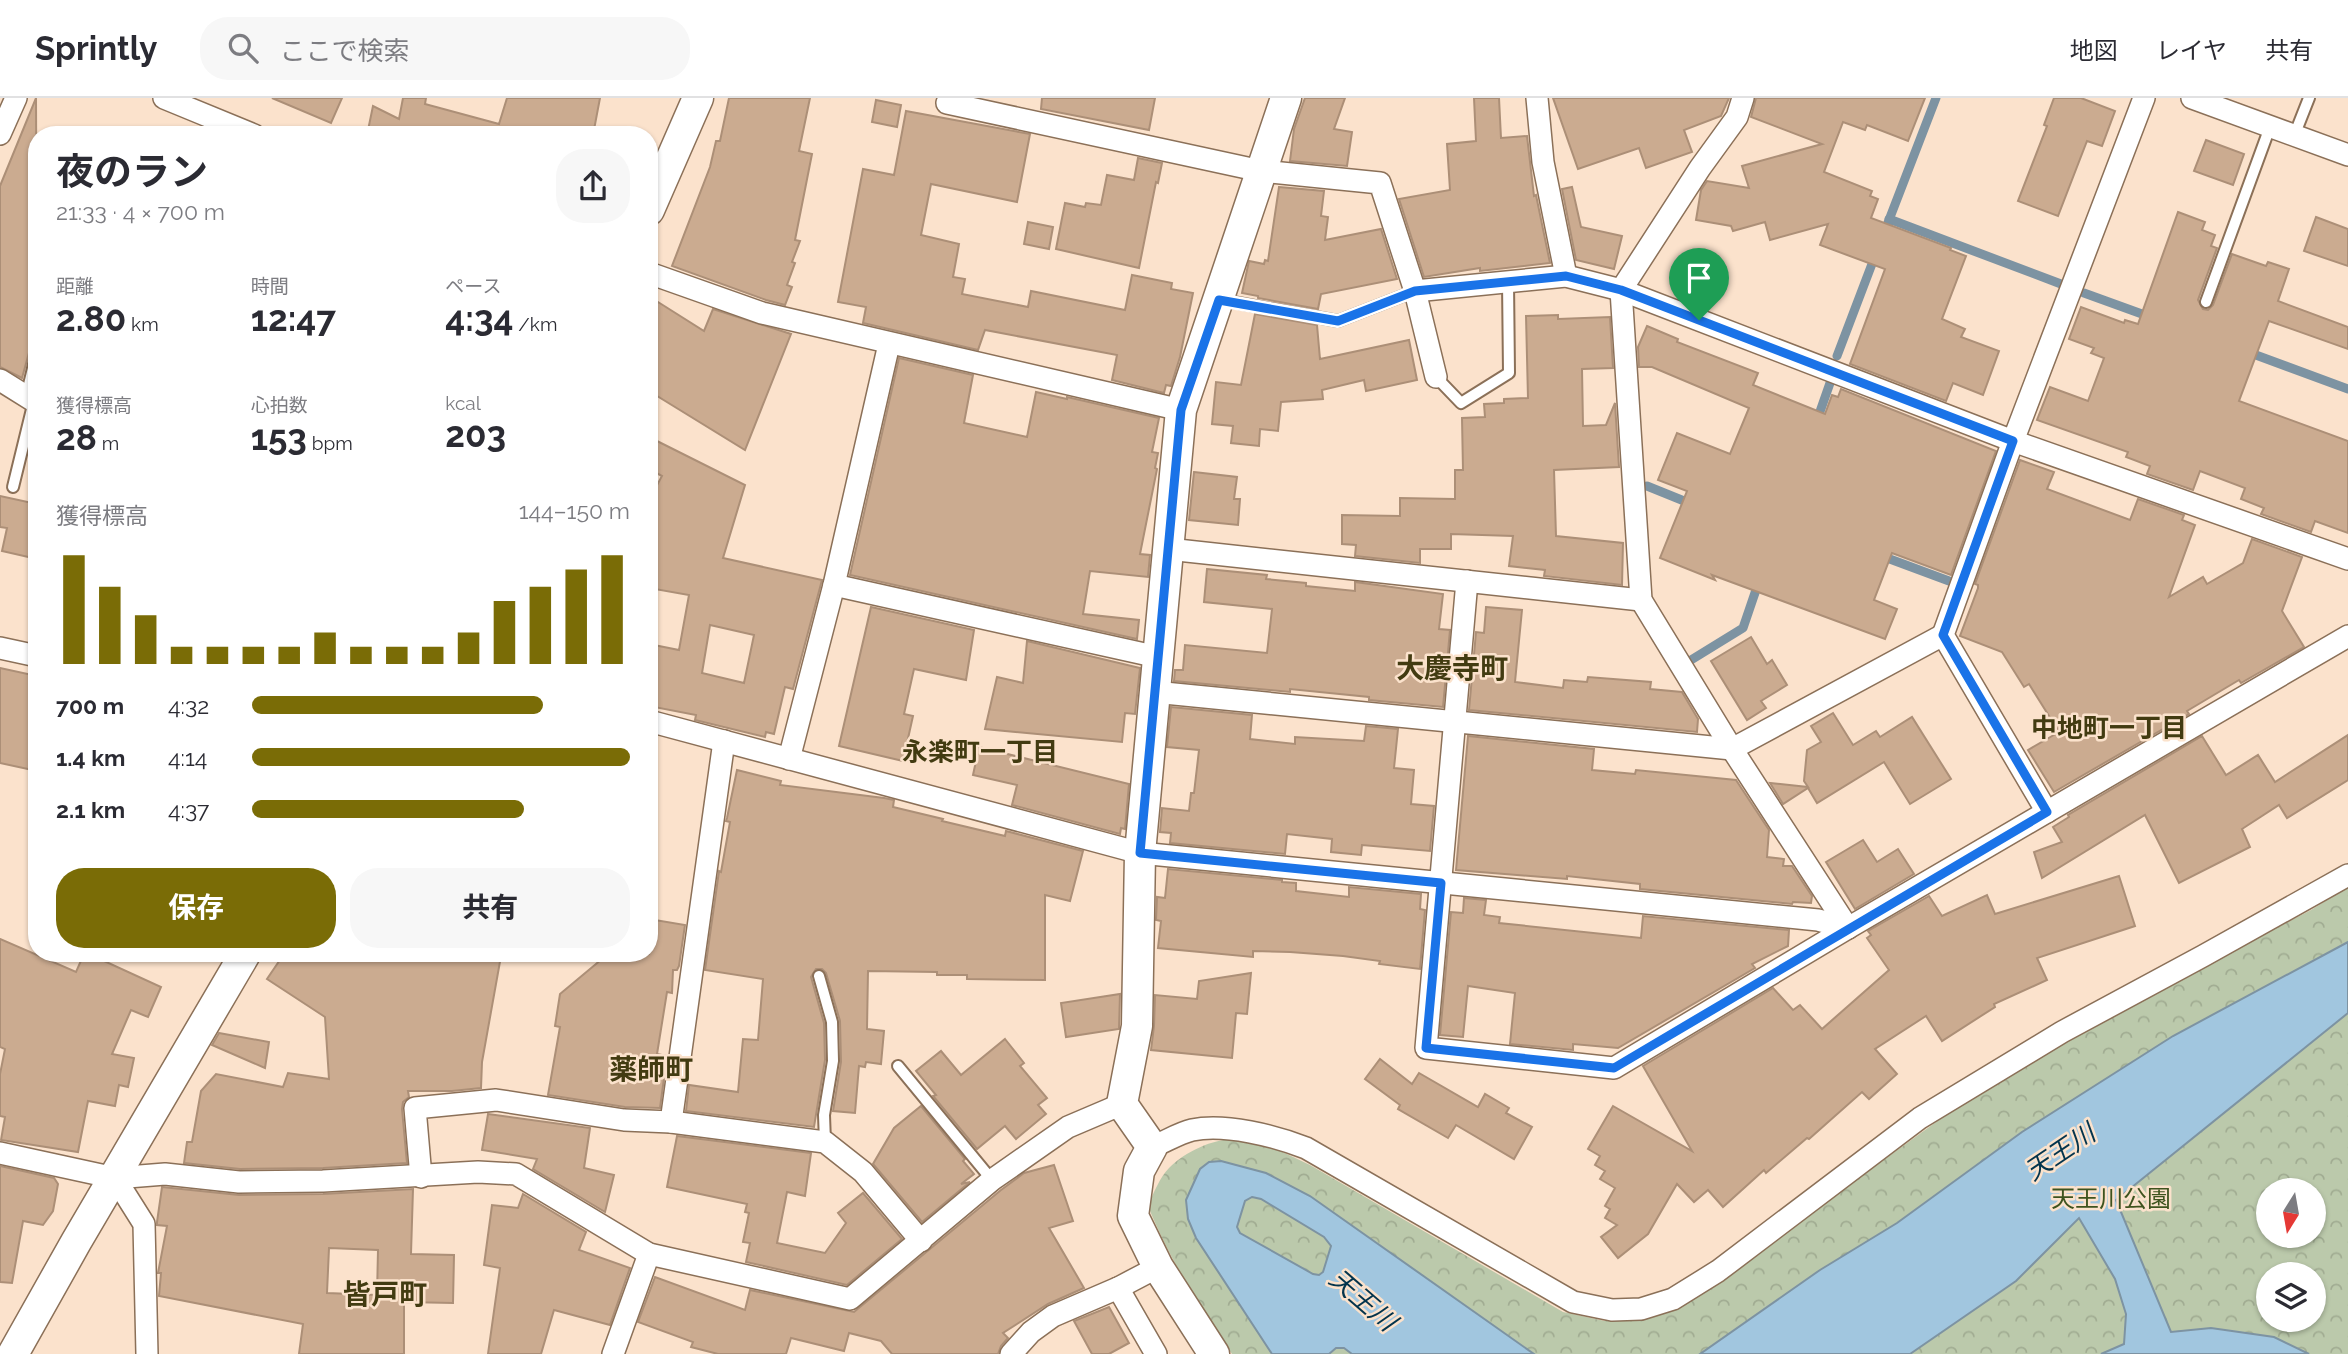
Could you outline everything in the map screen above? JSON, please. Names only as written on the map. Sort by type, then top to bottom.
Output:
[{"type":"street","points":[[0,134],[16,98]]},
{"type":"street","points":[[164,98],[232,126]]},
{"type":"street","points":[[658,189],[698,98]]},
{"type":"street","points":[[1152,1147],[1122,1104],[1137,1026],[1140,853],[1181,410],[1286,98]]},
{"type":"street","points":[[1537,98],[1543,162],[1566,276]]},
{"type":"street","points":[[1743,98],[1737,117],[1700,168],[1621,290],[1641,600],[1732,749],[1848,928]]},
{"type":"street","points":[[1154,692],[1732,749],[1943,635],[2013,441],[2144,98]]},
{"type":"street","points":[[2192,98],[2348,155]]},
{"type":"street","points":[[947,103],[1261,171],[1380,183],[1415,291],[1436,377]]},
{"type":"street","points":[[658,276],[762,313],[1181,410]]},
{"type":"street","points":[[1415,291],[1566,276],[1621,290],[2013,441],[2348,559]]},
{"type":"street","points":[[789,759],[834,585],[889,344]]},
{"type":"street","points":[[0,380],[28,398]]},
{"type":"street","points":[[1168,549],[1641,600]]},
{"type":"street","points":[[1468,581],[1426,1048],[1614,1068],[2348,636]]},
{"type":"street","points":[[834,585],[1158,657]]},
{"type":"street","points":[[1943,635],[2047,812]]},
{"type":"street","points":[[0,648],[28,654]]},
{"type":"street","points":[[658,723],[1140,853],[1818,920],[1848,928]]},
{"type":"street","points":[[671,1122],[724,741]]},
{"type":"street","points":[[1214,1354],[1158,1267],[1133,1216],[1139,1171],[1152,1147],[1192,1130],[1218,1129],[1279,1138],[1306,1148],[1573,1302],[1612,1310],[1641,1309],[1673,1299],[1718,1271],[1920,1118],[2062,1032],[2181,969],[2348,874]]},
{"type":"street","points":[[13,1354],[240,962]]},
{"type":"street","points":[[421,1177],[415,1108],[496,1100],[624,1120],[671,1122],[825,1142],[863,1172],[920,1241]]},
{"type":"street","points":[[0,1153],[115,1178],[165,1174],[239,1182],[421,1177],[478,1172],[516,1174],[649,1254],[850,1299],[992,1180],[1068,1126],[1122,1104]]},
{"type":"street","points":[[115,1178],[144,1224],[148,1354]]},
{"type":"street","points":[[613,1354],[649,1254]]},
{"type":"street","points":[[1011,1354],[1031,1332],[1053,1316],[1118,1288],[1158,1267]]},
{"type":"street","points":[[1118,1288],[1156,1354]]},
{"type":"lane","points":[[2294,136],[2309,98]]},
{"type":"lane","points":[[2206,302],[2270,127]]},
{"type":"lane","points":[[1436,377],[1461,403],[1509,373],[1508,282]]},
{"type":"lane","points":[[1219,300],[1338,321],[1415,291]]},
{"type":"lane","points":[[13,487],[28,418]]},
{"type":"lane","points":[[819,975],[832,1022],[833,1061],[824,1115],[825,1142]]},
{"type":"lane","points":[[898,1066],[992,1180]]},
{"type":"green space","name":"天王川公園","points":[[2348,887],[2348,1354],[1232,1354],[1176,1264],[1148,1206],[1166,1172],[1192,1151],[1229,1139],[1256,1142],[1310,1165],[1563,1312],[1605,1321],[1639,1319],[1682,1306],[1954,1109],[2140,999],[2311,910]]},
{"type":"water","name":"天王川","points":[[2348,942],[2348,1013],[2116,1200],[2171,1332],[2211,1328],[2274,1337],[2309,1354],[2101,1354],[2124,1344],[2126,1314],[2115,1279],[2079,1218],[2016,1281],[1910,1354],[1700,1354],[1820,1270],[1897,1223],[2022,1132],[2173,1036]]},
{"type":"water","name":"天王川","points":[[1221,1161],[1266,1173],[1310,1196],[1534,1354],[1352,1354],[1344,1348],[1336,1348],[1329,1354],[1272,1354],[1196,1238],[1188,1219],[1186,1200],[1200,1169],[1209,1162]],"holes":[[[1252,1197],[1261,1199],[1324,1237],[1331,1246],[1323,1272],[1319,1275],[1313,1274],[1240,1233],[1237,1227],[1245,1201]]]},
{"type":"building","points":[[36,98],[36,126],[28,126],[28,356],[22,378],[0,367],[0,186]]},
{"type":"building","points":[[272,98],[342,98],[331,123]]},
{"type":"building","points":[[403,98],[426,98],[425,104],[499,124],[507,98],[600,98],[595,126],[369,126],[373,106],[399,119]]},
{"type":"building","points":[[729,98],[810,98],[799,151],[812,154],[795,240],[800,241],[787,285],[792,287],[785,305],[672,266],[710,167],[716,141],[720,141]]},
{"type":"building","points":[[1042,98],[1155,98],[1149,130],[1041,109]]},
{"type":"building","points":[[1305,98],[1345,98],[1334,129],[1352,132],[1347,166],[1290,161],[1294,129]]},
{"type":"building","points":[[1474,98],[1499,98],[1501,138],[1527,136],[1534,196],[1536,195],[1550,263],[1480,271],[1480,268],[1424,277],[1399,199],[1450,190],[1447,144],[1476,141]]},
{"type":"building","points":[[1553,98],[1729,98],[1721,116],[1684,130],[1692,152],[1646,168],[1639,148],[1578,169]]},
{"type":"building","points":[[1756,98],[1925,98],[1908,141],[1867,125],[1865,130],[1843,122],[1824,172],[1872,191],[1870,196],[1878,199],[1871,218],[1966,256],[1942,319],[1965,329],[1961,337],[1999,351],[1983,395],[1953,383],[1946,401],[1850,364],[1885,269],[1820,245],[1828,224],[1770,240],[1765,222],[1733,231],[1731,226],[1696,220],[1701,190],[1707,181],[1749,188],[1742,166],[1822,144],[1751,117]]},
{"type":"building","points":[[2054,98],[2081,98],[2115,111],[2102,146],[2087,141],[2058,216],[2018,201],[2047,126],[2044,125]]},
{"type":"building","points":[[876,100],[901,105],[897,127],[872,122]]},
{"type":"building","points":[[906,111],[1030,134],[1017,202],[931,184],[921,235],[959,244],[953,277],[965,279],[962,294],[1028,307],[1031,291],[1125,310],[1132,275],[1172,283],[1171,289],[1193,293],[1180,357],[1171,386],[1166,385],[1164,393],[1112,380],[1117,355],[985,330],[978,350],[863,323],[866,307],[838,302],[863,169],[894,175]]},
{"type":"building","points":[[2206,140],[2244,154],[2233,185],[2194,171]]},
{"type":"building","points":[[1138,158],[1162,163],[1139,268],[1056,249],[1065,203],[1085,207],[1086,203],[1101,205],[1107,175],[1134,180]]},
{"type":"building","points":[[1279,187],[1324,191],[1321,216],[1328,217],[1325,240],[1381,229],[1397,279],[1321,294],[1318,309],[1242,293],[1249,261],[1264,264],[1265,260],[1268,261]]},
{"type":"building","points":[[1572,187],[1581,227],[1622,236],[1614,269],[1576,260],[1562,189]]},
{"type":"building","points":[[2178,212],[2205,222],[2202,230],[2215,235],[2211,246],[2217,248],[2198,300],[2203,309],[2208,310],[2213,305],[2232,254],[2266,266],[2268,262],[2289,269],[2278,301],[2348,327],[2348,349],[2269,321],[2239,401],[2348,441],[2348,533],[2315,521],[2311,532],[2261,514],[2264,508],[2241,499],[2245,488],[2200,471],[2193,490],[2147,474],[2150,466],[2126,457],[2128,452],[2037,420],[2050,387],[2088,401],[2104,358],[2091,353],[2094,348],[2069,339],[2081,307],[2124,323],[2125,320],[2138,324]]},
{"type":"building","points":[[2316,217],[2348,229],[2348,266],[2304,251]]},
{"type":"building","points":[[1028,222],[1053,227],[1049,249],[1024,244]]},
{"type":"building","points":[[658,302],[704,331],[713,309],[791,334],[745,450],[658,397]]},
{"type":"building","points":[[1255,314],[1317,325],[1320,359],[1409,340],[1417,380],[1366,391],[1364,380],[1322,390],[1323,399],[1281,402],[1278,431],[1260,429],[1259,446],[1231,443],[1233,426],[1212,424],[1216,382],[1241,385]]},
{"type":"building","points":[[1558,315],[1558,319],[1610,317],[1613,368],[1582,369],[1583,426],[1606,425],[1615,403],[1619,467],[1554,470],[1556,536],[1623,543],[1622,585],[1544,576],[1545,570],[1509,566],[1513,536],[1451,534],[1451,549],[1420,549],[1420,563],[1355,556],[1356,545],[1342,544],[1342,515],[1400,516],[1400,498],[1455,499],[1455,470],[1463,470],[1462,418],[1485,417],[1484,404],[1504,403],[1504,399],[1528,398],[1526,316]]},
{"type":"building","points":[[1647,326],[1678,339],[1677,342],[1758,373],[1753,385],[1825,414],[1832,395],[1838,397],[1841,389],[1996,451],[1951,575],[1892,553],[1874,600],[1897,609],[1885,639],[1660,558],[1687,491],[1658,480],[1677,433],[1730,454],[1749,408],[1652,367],[1639,367],[1638,347]]},
{"type":"building","points":[[899,358],[973,375],[964,423],[1027,437],[1036,392],[1159,418],[1152,452],[1158,453],[1157,469],[1140,554],[1150,555],[1148,577],[1090,571],[1083,614],[1139,620],[1137,639],[850,575]]},
{"type":"building","points":[[658,442],[745,485],[723,558],[822,580],[793,689],[785,687],[774,734],[766,732],[765,737],[695,720],[696,715],[658,708],[658,646],[679,650],[689,595],[658,590],[658,483],[662,476],[658,474]],"holes":[[[710,625],[754,635],[744,683],[702,673]]]},
{"type":"building","points":[[2020,460],[2054,472],[2047,489],[2130,520],[2138,499],[2184,515],[2182,520],[2195,525],[2169,597],[2203,577],[2207,584],[2243,563],[2252,539],[2302,557],[2282,611],[2304,647],[2241,683],[2239,680],[2187,711],[2189,714],[2054,792],[2028,750],[2059,732],[2029,684],[2024,687],[2002,652],[1960,636],[1978,588],[1975,584]]},
{"type":"building","points":[[1194,472],[1237,477],[1234,499],[1240,499],[1238,525],[1189,520]]},
{"type":"building","points":[[0,496],[28,502],[28,557],[2,551],[7,528],[0,527]]},
{"type":"building","points":[[1207,569],[1267,575],[1266,579],[1306,583],[1306,586],[1355,591],[1355,582],[1443,594],[1439,629],[1450,630],[1443,707],[1290,689],[1290,692],[1174,681],[1175,670],[1183,670],[1185,645],[1267,653],[1272,609],[1204,602]]},
{"type":"building","points":[[871,607],[974,630],[966,680],[914,669],[904,714],[913,716],[903,761],[839,746]]},
{"type":"building","points":[[1486,607],[1522,610],[1515,682],[1563,688],[1564,680],[1587,682],[1588,677],[1651,682],[1650,689],[1682,692],[1698,719],[1697,732],[1469,710],[1476,632],[1484,633]]},
{"type":"building","points":[[1751,637],[1767,664],[1772,660],[1787,685],[1761,701],[1766,708],[1747,720],[1711,661]]},
{"type":"building","points":[[1027,641],[1140,668],[1135,714],[1125,713],[1122,742],[985,729],[997,677],[1023,683]]},
{"type":"building","points":[[0,668],[28,674],[28,769],[0,763]]},
{"type":"building","points":[[1171,707],[1252,715],[1250,739],[1295,744],[1295,737],[1364,741],[1366,726],[1398,729],[1394,768],[1414,770],[1411,804],[1434,806],[1430,851],[1362,845],[1361,855],[1331,852],[1332,839],[1287,834],[1285,854],[1170,843],[1171,833],[1160,832],[1162,808],[1189,811],[1199,750],[1167,747]]},
{"type":"building","points":[[1833,713],[1853,745],[1876,731],[1880,737],[1912,717],[1951,779],[1910,804],[1884,762],[1817,803],[1808,788],[1783,804],[1770,783],[1808,787],[1804,781],[1807,750],[1821,742],[1811,726]]},
{"type":"building","points":[[2348,735],[2348,780],[2287,818],[2279,805],[2242,829],[2250,847],[2179,883],[2145,815],[2042,878],[2034,852],[2062,842],[2053,827],[2069,817],[2068,815],[2202,736],[2226,775],[2258,755],[2275,782]]},
{"type":"building","points":[[1468,736],[1594,749],[1592,770],[1635,774],[1636,770],[1736,780],[1769,830],[1767,857],[1784,859],[1783,866],[1792,866],[1812,896],[1811,903],[1792,904],[1640,889],[1640,884],[1567,876],[1567,879],[1456,870]]},
{"type":"building","points":[[979,747],[1129,784],[1125,829],[1121,828],[1120,834],[1012,805],[1017,785],[973,775]]},
{"type":"building","points":[[737,770],[781,781],[780,785],[894,800],[893,807],[943,819],[942,821],[1005,836],[1006,831],[1083,851],[1070,901],[1045,895],[1045,980],[967,979],[967,975],[937,975],[937,972],[868,971],[867,1029],[884,1031],[881,1064],[866,1062],[865,1067],[859,1066],[855,1113],[833,1111],[841,1062],[840,1021],[826,973],[822,969],[816,969],[811,977],[824,1023],[825,1060],[814,1127],[686,1111],[689,1085],[738,1092],[743,1039],[758,1040],[763,979],[705,970],[719,871],[721,872],[730,822],[726,821]]},
{"type":"building","points":[[1863,840],[1877,862],[1898,849],[1914,874],[1855,909],[1826,862]]},
{"type":"building","points":[[1168,869],[1282,880],[1296,883],[1296,891],[1349,897],[1349,887],[1421,894],[1420,909],[1425,910],[1420,969],[1343,956],[1253,951],[1253,957],[1158,948],[1161,921],[1156,920],[1157,897],[1165,898]]},
{"type":"building","points":[[2119,876],[2135,926],[2037,958],[2047,980],[1994,1004],[1995,1007],[1942,1041],[1926,1016],[1875,1049],[1897,1074],[1869,1099],[1862,1092],[1809,1139],[1766,1173],[1764,1170],[1723,1207],[1708,1190],[1694,1202],[1677,1184],[1648,1234],[1618,1258],[1601,1237],[1617,1225],[1605,1218],[1610,1209],[1605,1206],[1615,1188],[1600,1179],[1605,1171],[1595,1165],[1600,1156],[1588,1149],[1613,1106],[1692,1151],[1643,1066],[1773,988],[1793,1010],[1800,1005],[1822,1029],[1889,970],[1867,938],[1871,935],[1868,931],[1929,896],[1942,916],[1987,895],[1995,914]]},
{"type":"building","points":[[1464,898],[1486,900],[1484,915],[1500,917],[1499,923],[1641,938],[1643,916],[1789,930],[1788,946],[1752,964],[1755,968],[1618,1048],[1573,1044],[1573,1050],[1510,1044],[1515,993],[1468,986],[1463,1037],[1440,1035],[1451,912],[1463,913]]},
{"type":"building","points":[[658,920],[685,925],[679,966],[677,970],[673,970],[672,993],[667,992],[657,1054],[667,1056],[660,1108],[625,1107],[548,1095],[560,1027],[555,1026],[560,994],[598,962],[658,962]]},
{"type":"building","points":[[0,939],[28,951],[28,962],[53,962],[76,972],[80,962],[106,962],[161,987],[148,1017],[131,1010],[112,1054],[134,1058],[128,1087],[119,1085],[115,1106],[88,1101],[78,1152],[1,1140],[5,1117],[0,1116],[0,1074],[5,1049],[0,1047]]},
{"type":"building","points":[[279,962],[500,962],[482,1062],[481,1088],[408,1091],[409,1097],[403,1102],[402,1109],[407,1163],[240,1169],[184,1163],[187,1142],[192,1142],[201,1091],[216,1074],[283,1087],[288,1073],[329,1079],[325,1017],[267,979]]},
{"type":"building","points":[[1251,973],[1247,1014],[1236,1013],[1232,1058],[1151,1050],[1155,995],[1197,999],[1199,981]]},
{"type":"building","points":[[1120,994],[1119,1029],[1066,1037],[1061,1003]]},
{"type":"building","points":[[219,1033],[269,1042],[265,1068],[212,1045]]},
{"type":"building","points":[[1005,1039],[1024,1063],[1020,1066],[1047,1098],[1038,1105],[1046,1114],[1016,1139],[1005,1126],[977,1149],[916,1071],[941,1051],[961,1075]]},
{"type":"building","points":[[1380,1059],[1412,1084],[1419,1073],[1478,1107],[1485,1094],[1509,1108],[1506,1113],[1532,1127],[1514,1159],[1456,1125],[1448,1138],[1398,1109],[1400,1105],[1365,1079]]},
{"type":"building","points":[[921,1106],[965,1159],[963,1161],[974,1174],[961,1184],[970,1182],[922,1222],[873,1164],[894,1128]]},
{"type":"building","points":[[488,1114],[590,1128],[584,1168],[614,1175],[605,1212],[533,1169],[537,1159],[482,1150]]},
{"type":"building","points":[[677,1136],[811,1153],[805,1196],[787,1192],[777,1243],[825,1253],[846,1223],[838,1213],[863,1193],[902,1239],[847,1285],[746,1262],[750,1243],[743,1242],[749,1213],[745,1212],[747,1204],[667,1187]]},
{"type":"building","points":[[1054,1165],[1073,1221],[1049,1228],[1084,1288],[1048,1304],[1003,1333],[1008,1338],[998,1354],[892,1354],[881,1341],[849,1333],[844,1351],[791,1338],[786,1354],[718,1354],[691,1347],[693,1342],[638,1322],[655,1277],[745,1310],[750,1290],[854,1312],[1024,1173]]},
{"type":"building","points":[[0,1166],[54,1178],[58,1184],[53,1211],[43,1225],[23,1221],[12,1283],[0,1282]]},
{"type":"building","points":[[162,1187],[239,1195],[413,1189],[411,1254],[454,1255],[453,1303],[404,1302],[404,1354],[299,1354],[303,1324],[159,1296],[161,1273],[158,1273],[167,1226],[157,1225]],"holes":[[[329,1248],[378,1250],[377,1295],[327,1293]]]},
{"type":"building","points":[[523,1194],[586,1232],[579,1250],[630,1268],[610,1325],[554,1310],[541,1354],[488,1354],[500,1268],[484,1265],[492,1205],[518,1208]]},
{"type":"building","points":[[1109,1307],[1129,1343],[1109,1354],[1092,1354],[1074,1321]]},
{"type":"waterway","points":[[1884,233],[1936,98]]},
{"type":"waterway","points":[[1889,219],[2061,284]]},
{"type":"waterway","points":[[1837,356],[1875,256]]},
{"type":"waterway","points":[[2084,293],[2153,318]]},
{"type":"waterway","points":[[2245,351],[2348,389]]},
{"type":"waterway","points":[[1816,423],[1830,383]]},
{"type":"waterway","points":[[1647,486],[1694,505]]},
{"type":"waterway","points":[[1879,555],[1949,581]]},
{"type":"waterway","points":[[1691,660],[1743,628],[1759,581]]},
{"type":"district","name":"大慶寺町","points":[[1452,668]]},
{"type":"district","name":"中地町一丁目","points":[[2109,728]]},
{"type":"district","name":"永楽町一丁目","points":[[980,752]]},
{"type":"district","name":"薬師町","points":[[651,1069]]},
{"type":"district","name":"皆戸町","points":[[385,1294]]},
{"type":"route","points":[[1566,276],[1621,290],[1699,320],[2013,441],[1943,635],[2047,812],[1614,1068],[1426,1048],[1441,883],[1140,853],[1181,410],[1219,300],[1338,321],[1415,291],[1566,276]]}]
